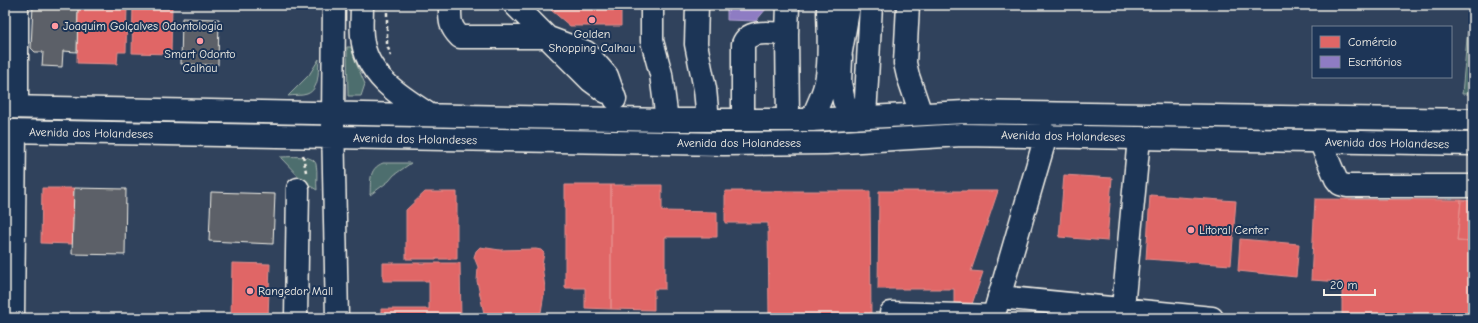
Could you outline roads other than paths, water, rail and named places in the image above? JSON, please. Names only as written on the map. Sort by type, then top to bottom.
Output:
[{"type":"main road","points":[[11,107],[17,5]]},
{"type":"main road","points":[[334,5],[333,137],[337,318]]},
{"type":"main road","points":[[362,5],[362,37],[364,50],[372,67],[384,82],[394,91],[430,115]]},
{"type":"main road","points":[[450,5],[450,24],[460,37],[546,37]]},
{"type":"main road","points":[[515,5],[546,37],[580,57],[633,120]]},
{"type":"main road","points":[[652,5],[652,41],[660,74],[667,120]]},
{"type":"main road","points":[[697,5],[696,44],[705,89],[708,120]]},
{"type":"main road","points":[[788,5],[788,120]]},
{"type":"main road","points":[[821,5],[828,29]]},
{"type":"main road","points":[[811,120],[826,82],[828,5]]},
{"type":"main road","points":[[841,5],[840,83],[844,101],[859,118]]},
{"type":"main road","points":[[841,51],[849,5]]},
{"type":"main road","points":[[859,118],[871,5]]},
{"type":"main road","points":[[908,5],[906,63],[908,76],[921,114]]},
{"type":"main road","points":[[743,120],[744,39],[753,34],[787,34]]},
{"type":"main road","name":"Avenida dos Holandeses","points":[[11,107],[633,120],[811,120],[965,112],[1473,120]]},
{"type":"main road","points":[[995,310],[1046,136],[1035,114]]},
{"type":"main road","points":[[10,131],[13,318]]},
{"type":"main road","name":"Avenida dos Holandeses","points":[[10,131],[724,144],[826,143],[962,135],[1473,144]]},
{"type":"main road","points":[[1123,308],[1139,138]]},
{"type":"main road","points":[[1320,141],[1336,179],[1340,184],[1347,186],[1473,186]]},
{"type":"main road","points":[[296,318],[298,189]]},
{"type":"main road","points":[[891,313],[1123,308],[1186,317],[1212,318]]},
{"type":"place","name":"Golden Shopping Calhau","points":[[592,20]]},
{"type":"place","name":"Joaquim Golçalves Odontologia","points":[[55,26]]},
{"type":"place","name":"Smart Odonto Calhau","points":[[200,41]]},
{"type":"place","name":"Litoral Center","points":[[1191,230]]},
{"type":"place","name":"Rangedor Mall","points":[[250,291]]}]
